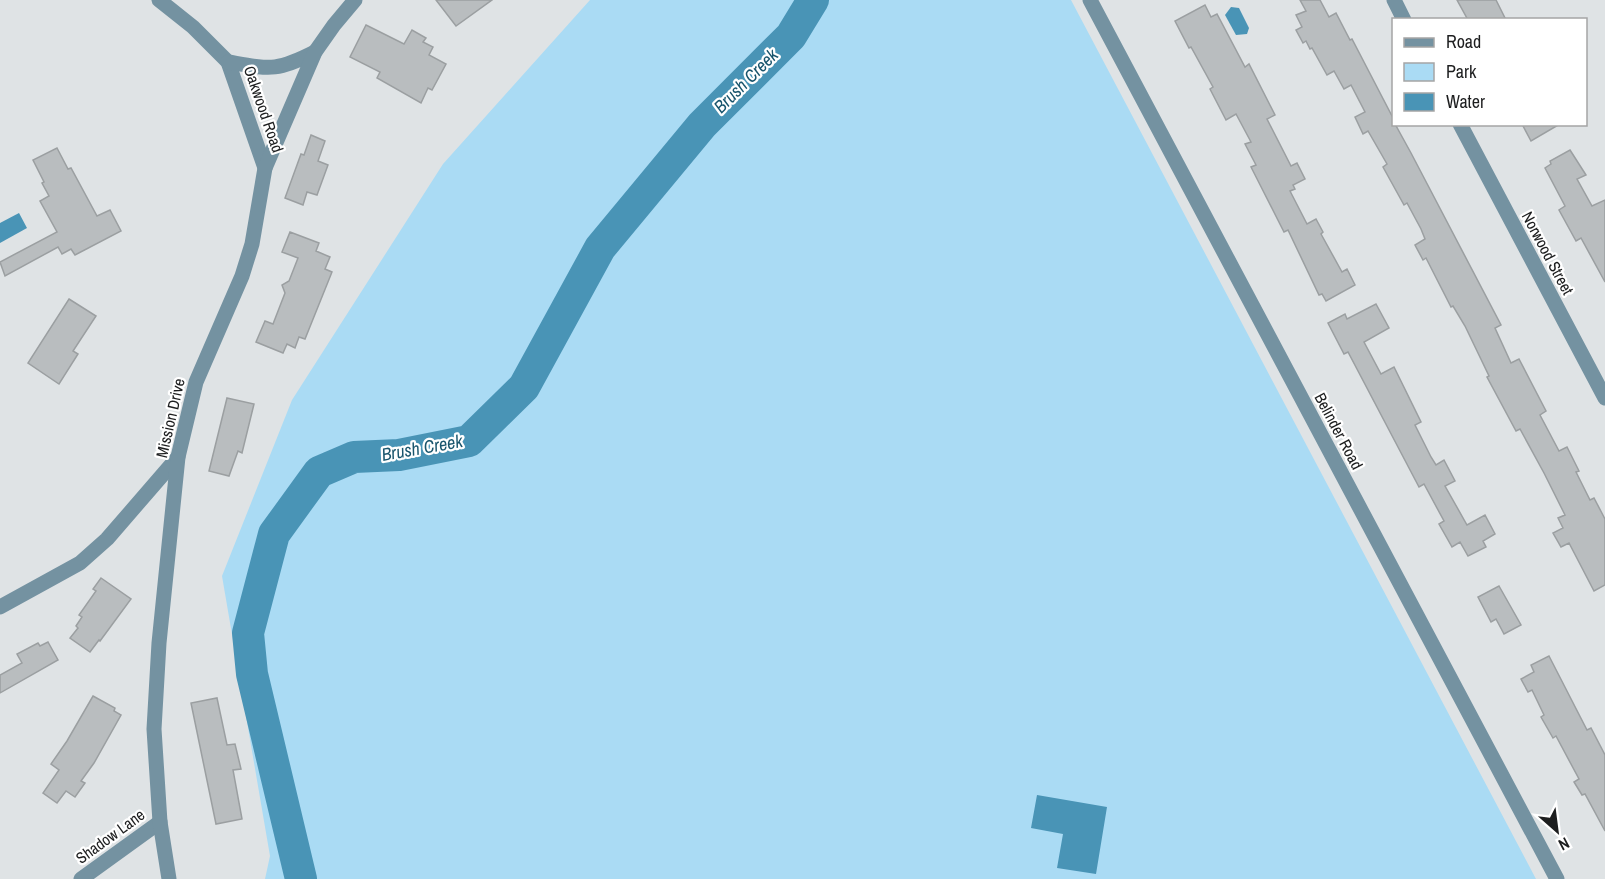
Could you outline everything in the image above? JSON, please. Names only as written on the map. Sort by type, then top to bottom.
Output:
[{"type":"street","name":"Oakwood Road","points":[[159,0],[193,27],[228,62],[265,168]]},
{"type":"street","name":"Mission Drive","points":[[169,879],[160,822],[154,729],[159,643],[178,456],[196,382],[242,276],[252,244],[265,168],[315,52],[355,0]]},
{"type":"street","name":"Belinder Road","points":[[1090,0],[1557,879]]},
{"type":"street","points":[[1394,0],[1403,18]]},
{"type":"street","name":"Oakwood Road","points":[[228,62],[265,68],[282,67],[315,52]]},
{"type":"street","name":"Norwood Street","points":[[1461,126],[1605,398]]},
{"type":"street","points":[[0,607],[80,563],[107,539],[178,456]]},
{"type":"street","name":"Shadow Lane","points":[[81,879],[160,822]]},
{"type":"green space","points":[[590,0],[1071,0],[1536,879],[265,879],[270,856],[222,576],[292,400],[443,164]]},
{"type":"water","points":[[1231,7],[1239,8],[1249,28],[1247,34],[1236,35],[1225,15]]},
{"type":"water","points":[[19,213],[27,228],[0,243],[0,223]]},
{"type":"water","points":[[1037,795],[1107,807],[1096,874],[1057,868],[1063,834],[1031,828]]},
{"type":"building","points":[[436,0],[492,0],[456,26]]},
{"type":"building","points":[[1300,0],[1320,0],[1329,17],[1336,13],[1350,40],[1352,39],[1392,116],[1392,126],[1396,126],[1411,153],[1501,325],[1495,328],[1511,363],[1519,359],[1546,411],[1540,415],[1559,451],[1567,447],[1590,500],[1594,498],[1605,519],[1605,585],[1594,591],[1569,543],[1561,547],[1553,533],[1563,528],[1558,518],[1565,515],[1520,429],[1516,431],[1487,377],[1489,376],[1465,326],[1453,306],[1451,307],[1426,258],[1423,260],[1415,245],[1425,239],[1421,229],[1407,203],[1404,205],[1383,167],[1387,164],[1368,131],[1363,134],[1355,117],[1365,112],[1351,85],[1344,89],[1334,71],[1327,75],[1312,48],[1310,49],[1306,41],[1303,43],[1296,30],[1302,27],[1296,15],[1306,11]]},
{"type":"building","points":[[1457,0],[1496,0],[1505,18],[1467,18]]},
{"type":"building","points":[[1205,5],[1211,17],[1217,14],[1245,67],[1249,64],[1275,115],[1267,119],[1291,166],[1297,163],[1305,179],[1293,185],[1295,189],[1290,191],[1307,224],[1316,219],[1323,232],[1321,234],[1342,272],[1347,269],[1355,285],[1326,301],[1322,294],[1319,295],[1288,230],[1284,232],[1251,167],[1256,165],[1245,144],[1251,142],[1236,114],[1226,120],[1210,89],[1213,87],[1175,21]]},
{"type":"building","points":[[366,25],[404,44],[412,30],[426,38],[423,42],[433,47],[429,55],[446,64],[432,90],[428,88],[421,103],[377,78],[380,72],[350,57]]},
{"type":"building","points":[[1523,126],[1557,126],[1531,141]]},
{"type":"building","points":[[311,135],[325,141],[318,161],[328,165],[317,195],[307,192],[303,205],[285,198],[301,154],[304,155]]},
{"type":"building","points":[[57,148],[68,169],[71,168],[97,216],[110,210],[121,231],[75,255],[71,249],[62,254],[58,247],[5,276],[0,262],[57,232],[40,201],[49,196],[33,160]]},
{"type":"building","points":[[1570,150],[1586,175],[1577,179],[1592,206],[1605,200],[1605,282],[1581,238],[1576,241],[1559,210],[1565,206],[1545,168],[1551,164],[1550,161]]},
{"type":"building","points":[[290,232],[319,243],[316,251],[330,257],[325,269],[332,272],[305,339],[299,337],[295,348],[287,344],[283,353],[256,342],[265,321],[273,324],[285,293],[282,285],[289,281],[298,258],[282,252]]},
{"type":"building","points":[[69,299],[96,316],[73,351],[78,354],[59,384],[28,363]]},
{"type":"building","points":[[1376,304],[1389,328],[1364,342],[1381,374],[1394,367],[1421,422],[1415,425],[1431,457],[1436,465],[1444,460],[1455,481],[1445,486],[1467,525],[1485,515],[1495,534],[1483,541],[1486,547],[1468,556],[1460,542],[1452,547],[1439,524],[1444,521],[1424,484],[1419,487],[1348,352],[1344,354],[1328,323],[1345,314],[1347,319]]},
{"type":"building","points":[[227,398],[254,404],[242,453],[238,451],[229,476],[209,471]]},
{"type":"building","points":[[101,578],[131,599],[90,652],[70,638],[78,628],[76,626],[82,617],[79,615],[96,591],[93,589]]},
{"type":"building","points":[[1499,586],[1521,625],[1504,634],[1496,619],[1491,622],[1478,597]]},
{"type":"building","points":[[48,642],[58,660],[0,693],[0,675],[22,663],[17,654],[38,643],[40,646]]},
{"type":"building","points":[[1549,656],[1587,730],[1591,728],[1605,755],[1605,831],[1585,794],[1582,795],[1574,782],[1579,779],[1556,736],[1553,738],[1541,717],[1544,715],[1532,690],[1528,692],[1521,679],[1534,672],[1531,665]]},
{"type":"building","points":[[93,696],[115,708],[114,711],[121,715],[81,781],[85,783],[75,797],[66,791],[57,803],[43,793],[59,770],[51,764]]},
{"type":"building","points":[[217,698],[227,745],[235,744],[241,769],[233,770],[242,819],[216,824],[191,703]]},
{"type":"waterway","name":"Brush Creek","points":[[301,879],[252,674],[248,633],[274,534],[319,472],[354,457],[399,455],[469,441],[524,387],[600,248],[702,125],[791,36],[813,0]]}]
